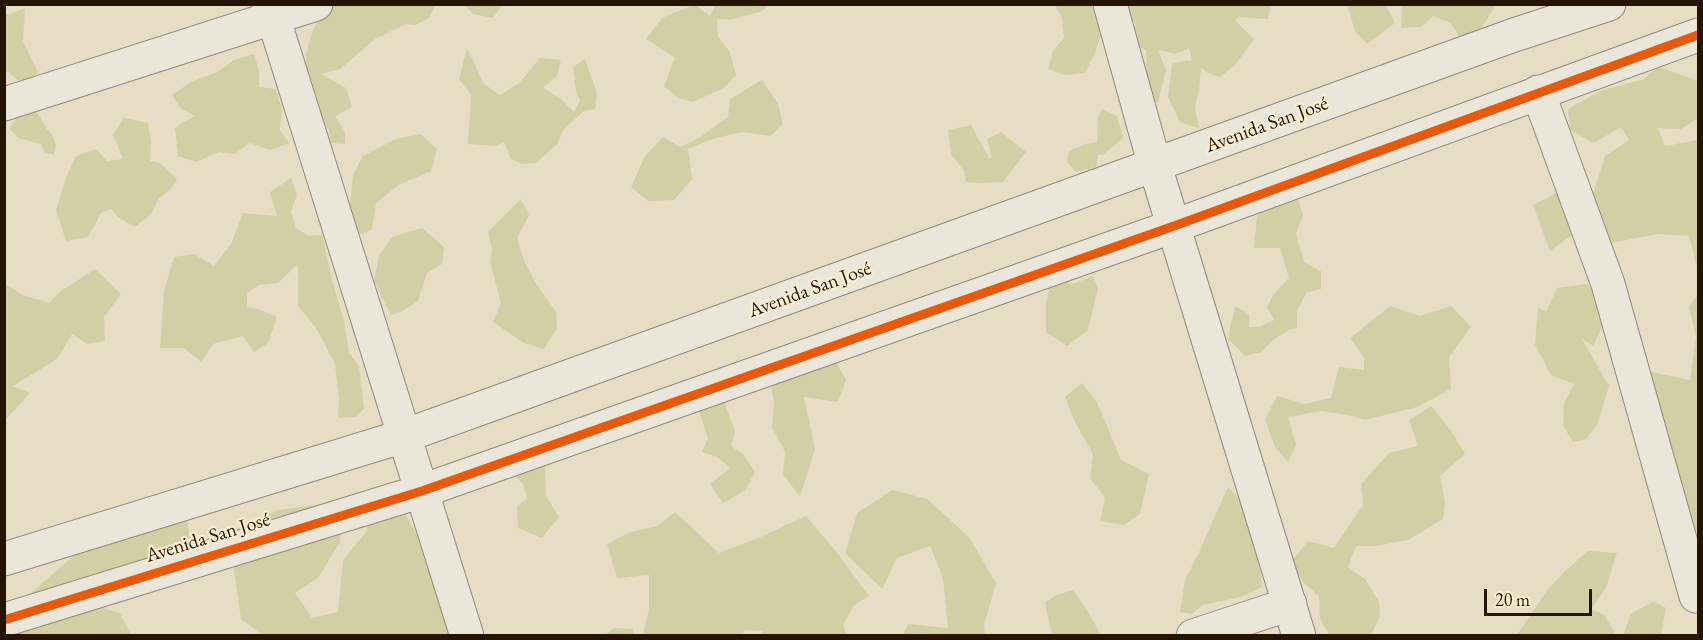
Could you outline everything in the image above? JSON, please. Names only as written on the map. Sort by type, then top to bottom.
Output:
[{"type":"street","points":[[4,104],[272,12],[316,4]]},
{"type":"street","points":[[1110,4],[1155,166],[1299,636]]},
{"type":"street","name":"Avenida San José","points":[[4,559],[404,436],[1514,35],[1609,4]]},
{"type":"street","points":[[272,12],[467,636]]},
{"type":"street","name":"Avenida San José","points":[[4,620],[422,491],[1174,226],[1698,35]]},
{"type":"street","points":[[1538,92],[1608,284],[1696,596]]},
{"type":"street","points":[[1193,636],[1290,604]]},
{"type":"shaded area","points":[[335,4],[451,5],[435,6],[429,18],[415,25],[406,24],[375,39],[340,69],[321,74],[346,88],[352,107],[335,116],[345,132],[345,144],[331,143],[329,130],[317,115],[316,94],[306,73],[306,53],[313,30],[325,7]]},
{"type":"shaded area","points":[[1055,4],[1091,5],[1103,29],[1085,73],[1064,75],[1048,69],[1053,51],[1064,38],[1062,18]]},
{"type":"shaded area","points":[[465,5],[502,5],[493,18],[473,14]]},
{"type":"shaded area","points":[[693,5],[710,16],[714,5],[770,5],[762,11],[731,20],[717,19],[718,37],[730,52],[736,75],[724,88],[693,102],[678,98],[664,86],[675,58],[646,39],[662,18]]},
{"type":"shaded area","points":[[1122,5],[1271,5],[1268,19],[1239,17],[1235,20],[1254,39],[1235,65],[1220,77],[1201,68],[1195,107],[1199,128],[1180,122],[1168,97],[1172,63],[1192,60],[1189,48],[1176,54],[1158,50],[1166,70],[1158,102],[1148,105],[1138,84],[1147,70],[1146,50],[1126,40],[1136,25]]},
{"type":"shaded area","points":[[1347,5],[1386,5],[1395,23],[1367,44],[1355,31]]},
{"type":"shaded area","points":[[1402,5],[1496,5],[1482,27],[1464,45],[1451,23],[1433,16],[1421,27],[1401,28]]},
{"type":"shaded area","points":[[25,8],[23,41],[38,72],[24,85],[5,70],[4,16]]},
{"type":"shaded area","points":[[467,48],[484,84],[500,95],[520,82],[540,58],[561,60],[557,76],[543,88],[562,100],[574,112],[580,101],[576,91],[573,67],[585,59],[597,93],[595,109],[584,111],[564,129],[557,144],[536,163],[522,164],[511,159],[504,142],[496,146],[468,144],[471,95],[459,79]]},
{"type":"shaded area","points":[[254,54],[259,70],[259,87],[276,89],[282,111],[280,130],[289,143],[270,150],[250,143],[235,154],[219,152],[196,162],[178,156],[175,128],[196,116],[181,109],[172,95],[191,82],[219,71],[234,60]]},
{"type":"shaded area","points":[[1658,67],[1696,80],[1698,85],[1698,118],[1681,129],[1658,128],[1665,146],[1698,140],[1698,271],[1689,236],[1658,234],[1611,243],[1593,194],[1605,156],[1629,140],[1621,127],[1594,143],[1570,130],[1568,109],[1602,90],[1642,80]]},
{"type":"shaded area","points":[[762,80],[778,104],[783,124],[771,136],[742,132],[712,139],[688,149],[692,179],[674,200],[648,201],[631,187],[645,156],[663,137],[680,147],[699,138],[728,117],[730,99]]},
{"type":"shaded area","points":[[29,107],[38,113],[51,133],[56,144],[54,155],[44,152],[41,144],[19,138],[9,129],[19,114]]},
{"type":"shaded area","points":[[1102,109],[1117,116],[1123,138],[1104,154],[1098,155],[1096,167],[1076,172],[1067,162],[1069,151],[1097,142],[1098,118]]},
{"type":"shaded area","points":[[124,118],[148,123],[151,142],[150,161],[160,163],[177,179],[171,189],[159,198],[151,214],[135,227],[118,217],[111,209],[101,213],[88,237],[66,241],[56,210],[67,175],[76,156],[96,149],[107,161],[123,159],[113,135]]},
{"type":"shaded area","points":[[971,125],[989,158],[992,158],[987,139],[1001,132],[1026,152],[1003,182],[966,182],[964,171],[951,154],[948,130]]},
{"type":"shaded area","points":[[421,134],[437,149],[431,171],[399,185],[376,203],[372,229],[363,234],[351,232],[335,215],[350,207],[353,175],[363,156],[396,139]]},
{"type":"shaded area","points":[[291,178],[297,195],[291,211],[296,228],[309,236],[322,235],[344,321],[349,353],[359,366],[364,409],[355,417],[338,418],[339,399],[335,364],[316,328],[298,306],[298,264],[278,283],[259,285],[247,293],[247,307],[277,317],[268,343],[254,352],[243,336],[213,344],[201,362],[184,348],[160,348],[164,291],[174,257],[194,254],[214,266],[231,244],[243,213],[277,216],[270,192]]},
{"type":"shaded area","points":[[1572,185],[1580,229],[1550,251],[1533,205]]},
{"type":"shaded area","points":[[1297,196],[1303,215],[1296,234],[1304,262],[1321,271],[1321,289],[1307,292],[1297,311],[1297,328],[1290,329],[1273,340],[1261,352],[1245,356],[1228,339],[1235,306],[1249,314],[1249,327],[1259,327],[1274,320],[1267,307],[1274,294],[1289,278],[1280,248],[1254,248],[1257,217],[1261,207]]},
{"type":"shaded area","points":[[521,199],[529,215],[517,238],[524,260],[535,282],[556,312],[557,328],[544,349],[524,343],[493,322],[501,303],[490,262],[492,250],[488,232]]},
{"type":"shaded area","points":[[422,228],[444,247],[442,264],[427,273],[418,301],[401,312],[391,315],[374,281],[379,256],[392,237]]},
{"type":"shaded area","points":[[95,269],[121,294],[104,317],[105,341],[87,344],[72,334],[57,359],[13,386],[30,393],[5,420],[5,288],[7,285],[23,295],[49,303],[61,291]]},
{"type":"shaded area","points":[[1063,269],[1070,285],[1093,276],[1098,288],[1088,330],[1067,346],[1046,332],[1046,302],[1049,290],[1040,281]]},
{"type":"shaded area","points":[[1588,284],[1607,316],[1593,346],[1582,339],[1609,386],[1597,425],[1586,439],[1573,442],[1563,426],[1564,403],[1574,384],[1551,375],[1535,345],[1538,307],[1546,312],[1557,288]]},
{"type":"shaded area","points":[[1698,294],[1698,532],[1672,506],[1633,368],[1690,380],[1696,337],[1689,307]]},
{"type":"shaded area","points":[[1390,306],[1420,316],[1451,306],[1471,327],[1449,357],[1451,389],[1417,407],[1365,420],[1321,411],[1288,417],[1296,445],[1288,462],[1275,447],[1265,419],[1277,396],[1305,404],[1331,398],[1339,367],[1364,370],[1364,358],[1350,338]]},
{"type":"shaded area","points":[[832,355],[846,380],[838,402],[804,397],[815,449],[800,497],[783,474],[785,452],[772,427],[774,403],[769,372]]},
{"type":"shaded area","points":[[1082,383],[1097,402],[1121,460],[1149,474],[1140,514],[1123,525],[1100,521],[1105,498],[1090,478],[1093,454],[1074,420],[1065,397]]},
{"type":"shaded area","points":[[724,402],[735,431],[731,446],[744,455],[755,472],[745,491],[723,503],[710,484],[730,468],[717,457],[702,452],[708,438],[697,405]]},
{"type":"shaded area","points":[[1431,406],[1452,432],[1465,454],[1440,476],[1445,502],[1443,519],[1408,540],[1376,546],[1356,546],[1348,567],[1365,579],[1379,602],[1380,616],[1371,635],[1329,635],[1320,618],[1319,596],[1302,581],[1292,561],[1308,541],[1334,548],[1363,505],[1361,484],[1389,453],[1418,446],[1409,420]]},
{"type":"shaded area","points":[[532,438],[545,467],[546,496],[559,517],[542,538],[518,528],[517,507],[527,498],[523,484],[512,473]]},
{"type":"shaded area","points":[[1228,487],[1253,513],[1262,587],[1241,597],[1203,605],[1192,614],[1180,612],[1185,580]]},
{"type":"shaded area","points":[[892,490],[927,499],[969,537],[996,583],[984,625],[985,635],[903,635],[908,624],[948,628],[943,578],[930,546],[897,558],[882,589],[845,553],[857,513]]},
{"type":"shaded area","points":[[375,503],[404,511],[439,575],[449,614],[449,635],[262,635],[241,619],[234,570],[238,528],[278,510],[318,505],[339,510],[340,542],[318,578],[295,593],[312,618],[338,612],[343,560],[366,532]]},
{"type":"shaded area","points":[[186,510],[193,562],[82,602],[120,613],[131,635],[11,636],[31,619],[24,599],[78,552]]},
{"type":"shaded area","points":[[675,512],[719,553],[806,516],[869,596],[854,605],[843,625],[847,635],[763,635],[762,631],[744,630],[743,635],[643,635],[649,609],[649,575],[617,578],[607,544],[630,532],[658,526]]},
{"type":"shaded area","points":[[1588,551],[1617,553],[1606,588],[1591,609],[1604,615],[1616,635],[1517,635],[1548,589]]},
{"type":"shaded area","points":[[1073,590],[1101,635],[1052,635],[1045,602]]},
{"type":"shaded area","points":[[1654,601],[1666,608],[1661,635],[1623,635],[1631,614]]},
{"type":"shaded area","points":[[614,628],[633,629],[633,635],[605,635]]},
{"type":"cycle path","points":[[4,620],[422,491],[1174,226],[1698,35]]}]
